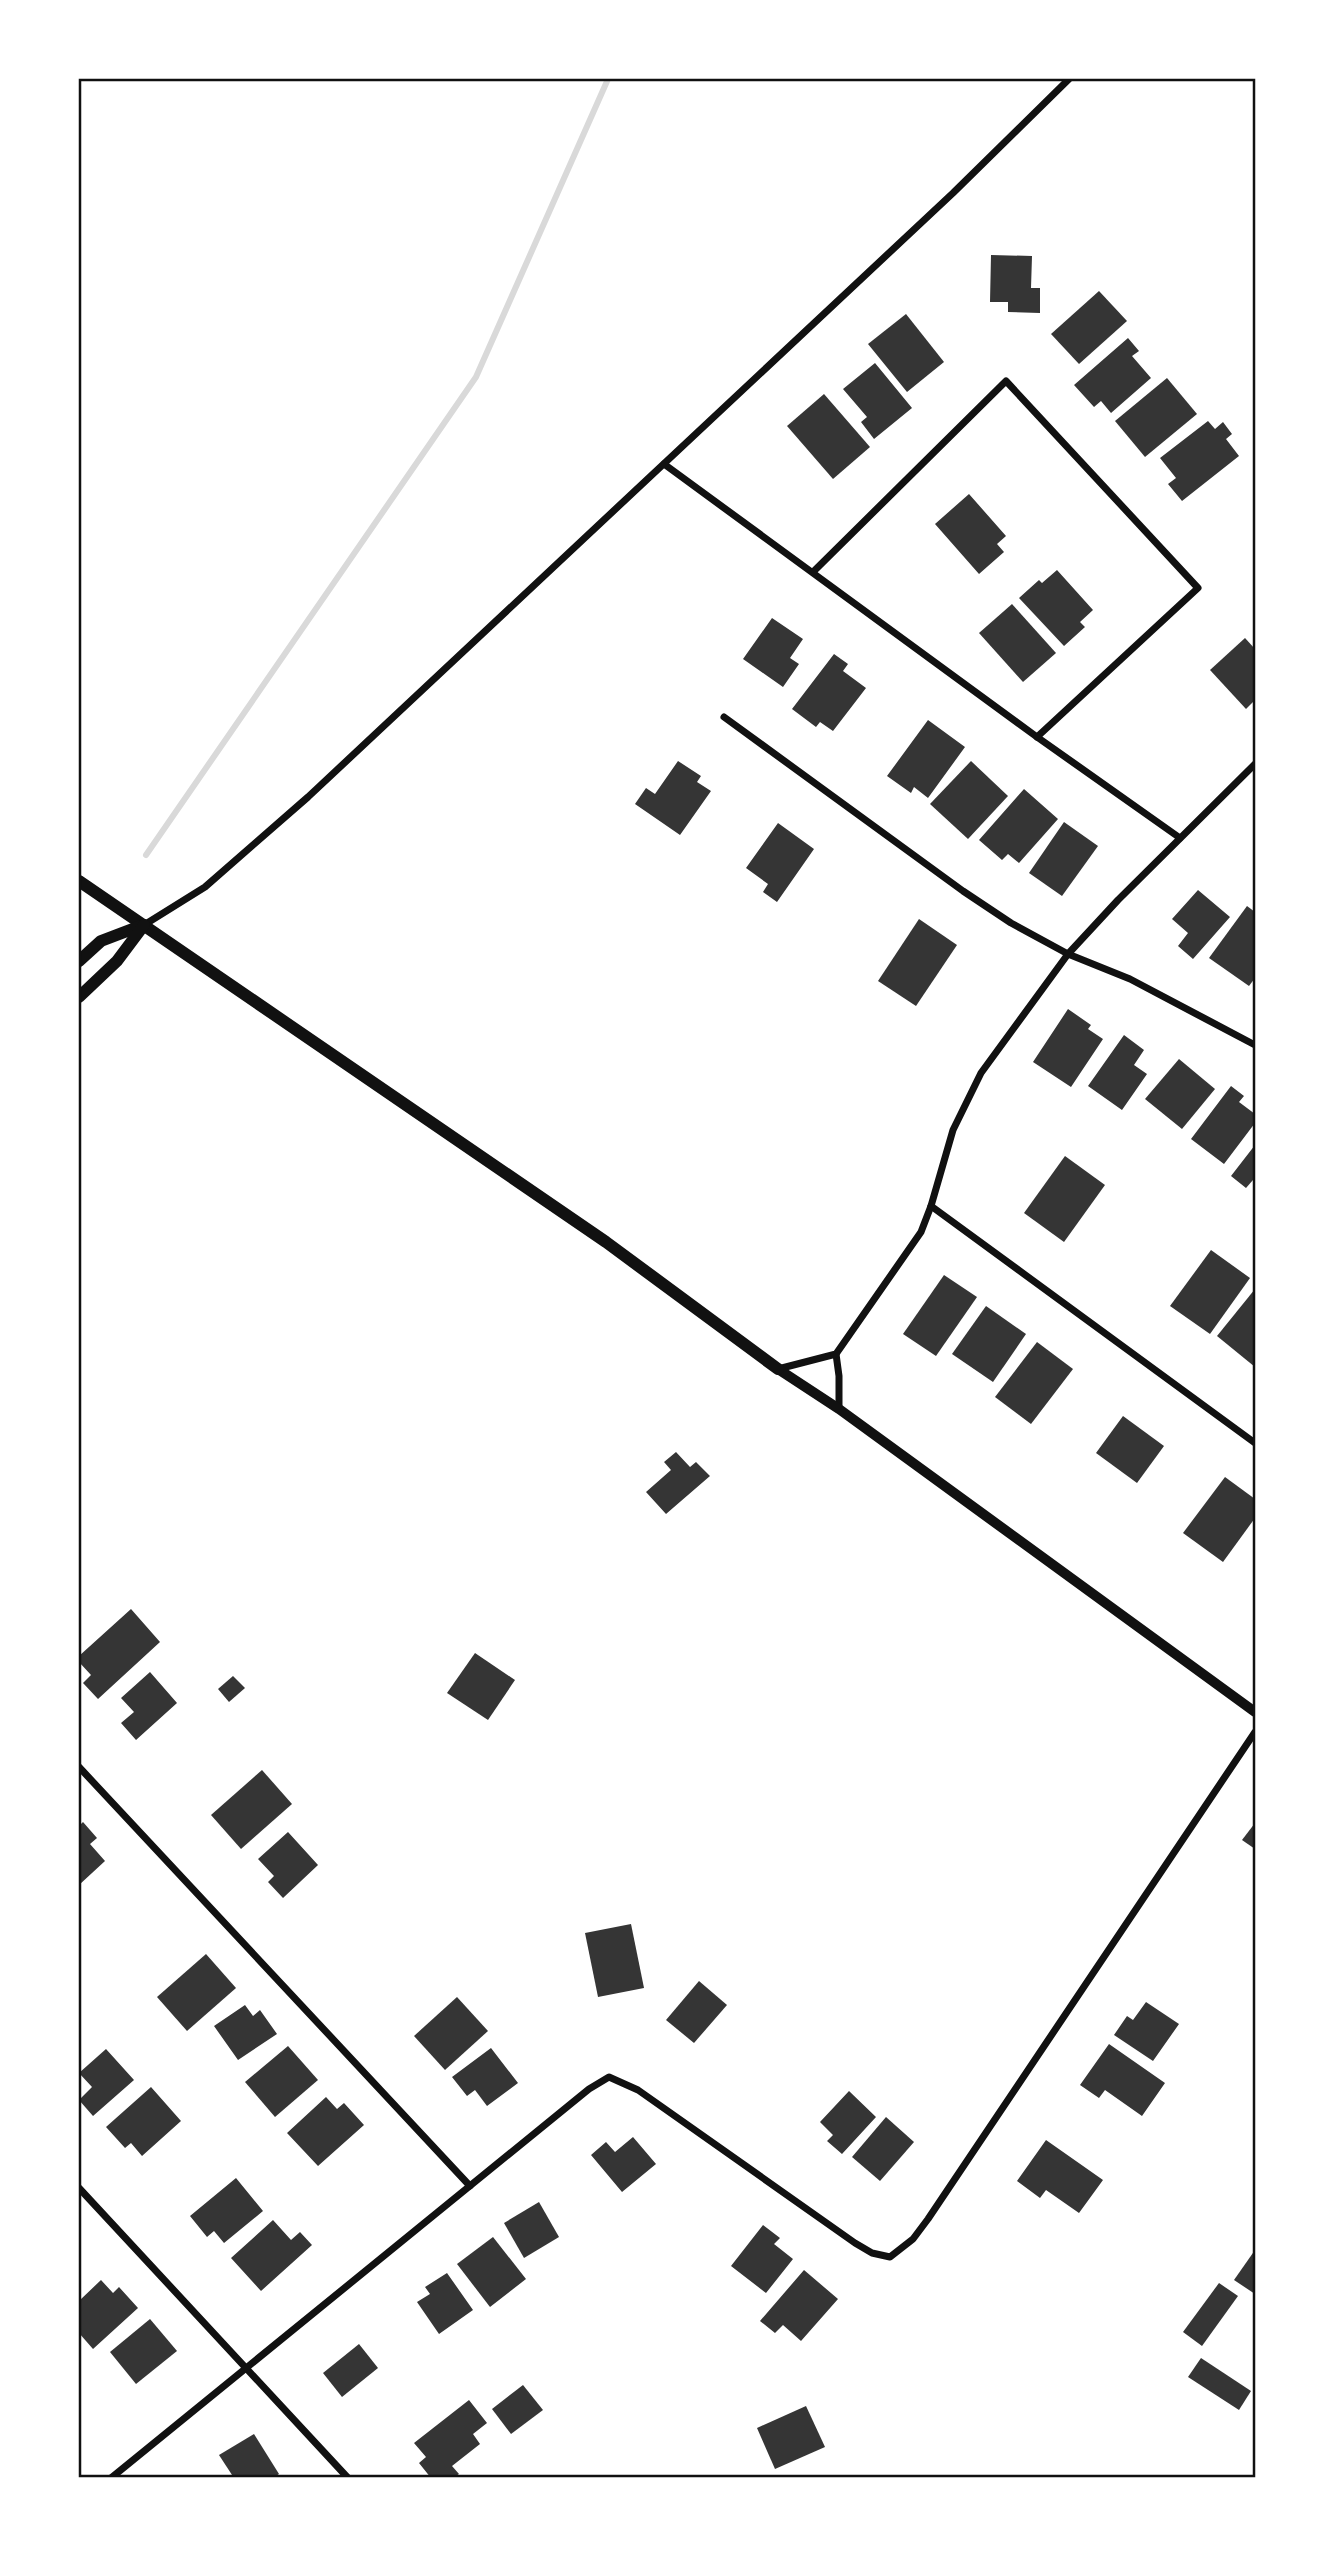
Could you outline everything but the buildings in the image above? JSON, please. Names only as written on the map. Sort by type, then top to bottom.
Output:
[{"type":"main road","points":[[79,881],[606,1242],[778,1369]]},
{"type":"main road","points":[[79,961],[101,941],[144,925]]},
{"type":"main road","points":[[79,996],[117,961],[144,925]]},
{"type":"street","points":[[144,925],[205,887],[308,797],[953,193],[1069,79]]},
{"type":"street","points":[[813,572],[1006,381],[1198,588],[1037,737]]},
{"type":"street","points":[[664,464],[1037,737],[1180,838]]},
{"type":"street","points":[[724,717],[1011,923],[1068,954],[1130,979],[1255,1045]]},
{"type":"street","points":[[778,1369],[836,1354],[921,1232],[953,1130],[981,1073],[1068,954],[1255,764]]},
{"type":"street","points":[[931,1206],[1255,1443]]},
{"type":"street","points":[[836,1354],[839,1409]]},
{"type":"street","points":[[778,1369],[839,1409],[1255,1712]]},
{"type":"street","points":[[111,2478],[589,2089],[609,2077],[638,2090],[855,2243],[872,2253],[890,2257],[913,2239],[928,2219],[1255,1732]]},
{"type":"street","points":[[79,1768],[470,2186]]},
{"type":"street","points":[[79,2188],[348,2478]]},
{"type":"waterway","points":[[146,855],[476,377],[608,79]]}]
